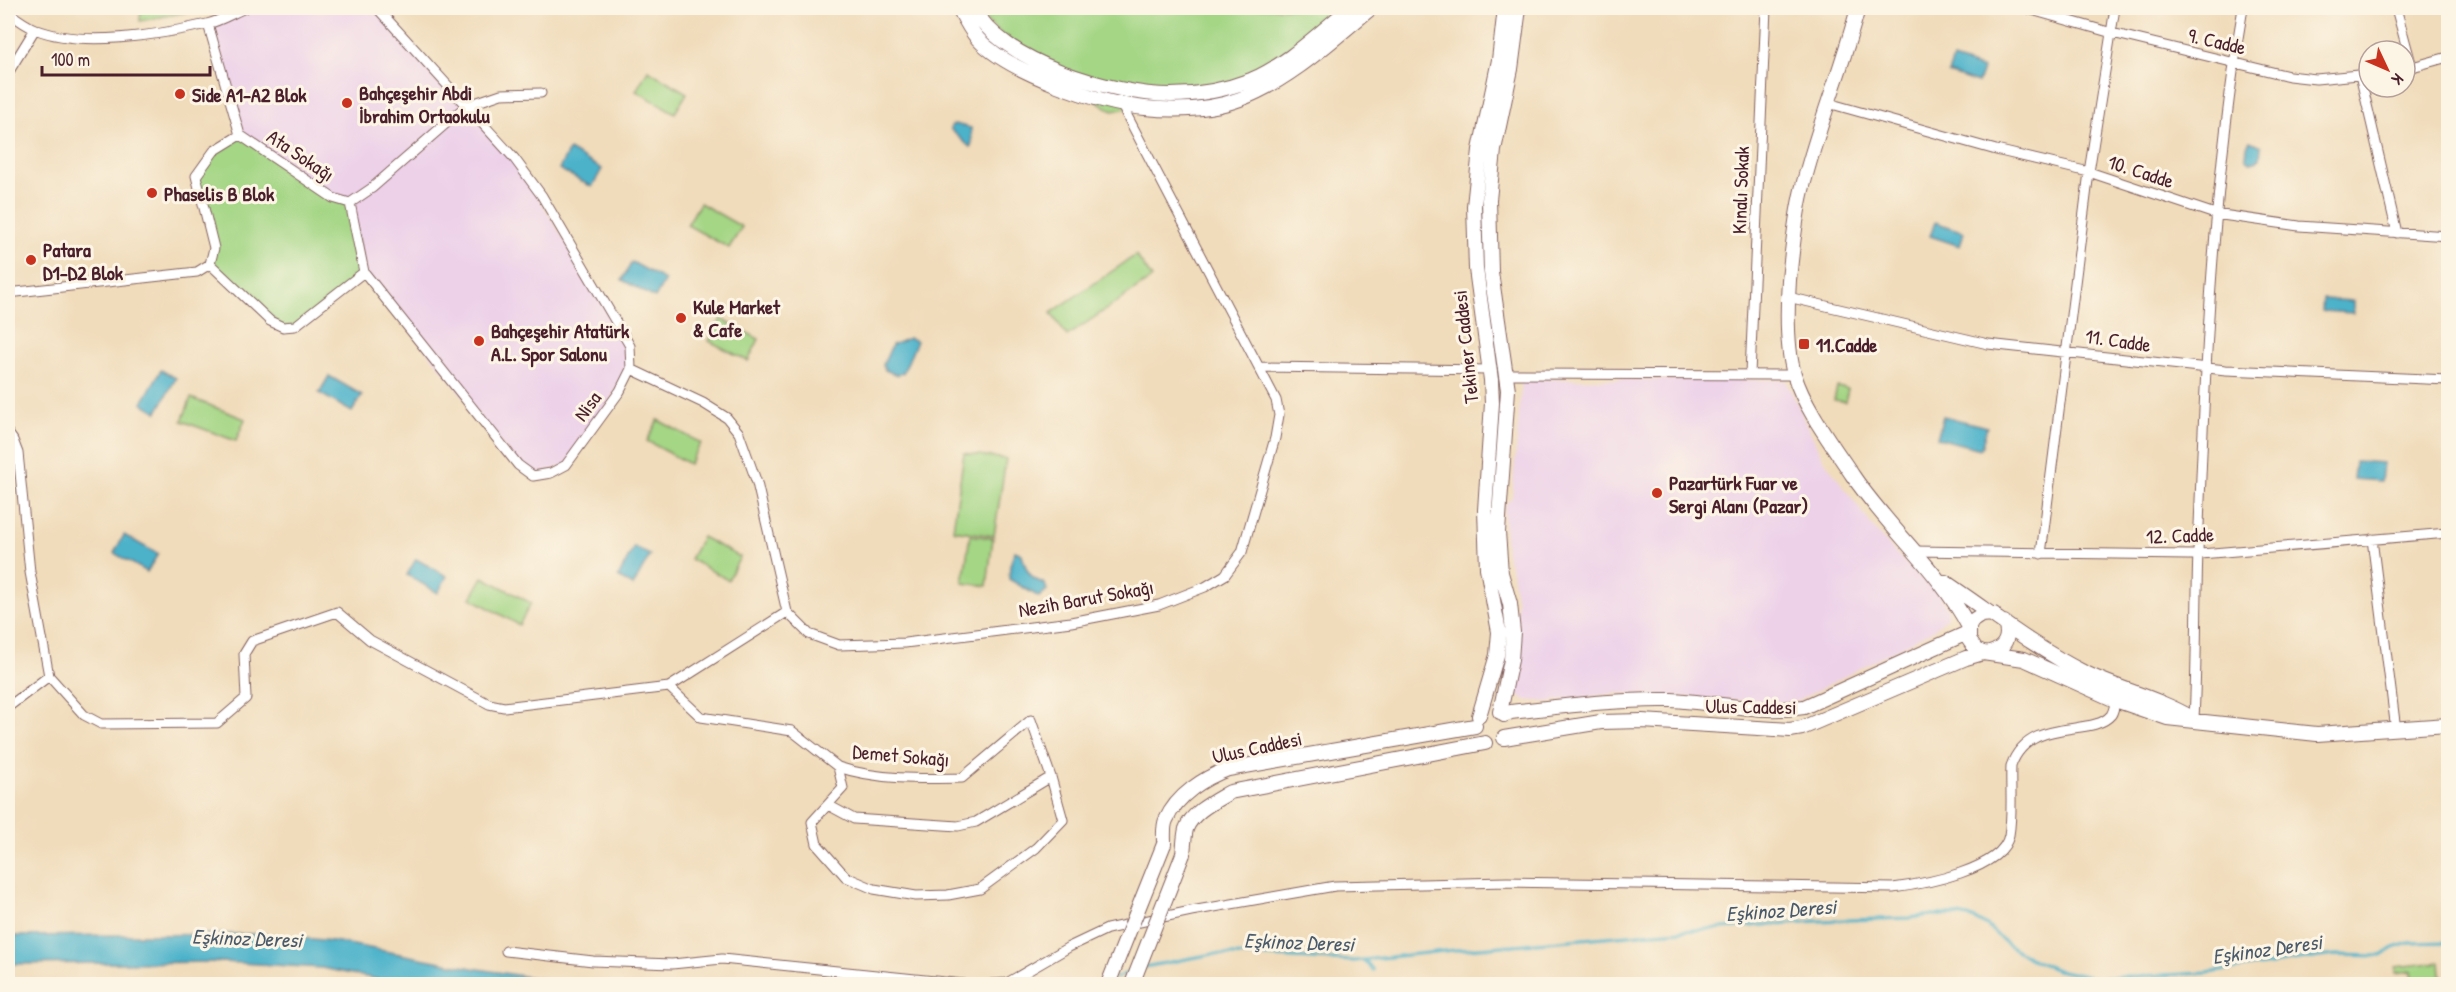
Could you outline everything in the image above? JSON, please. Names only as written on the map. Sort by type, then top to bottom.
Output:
[{"type":"street","points":[[8,12],[35,29],[58,36],[104,38],[153,35],[208,24],[245,8]]},
{"type":"street","points":[[8,433],[18,453],[30,572],[49,676],[84,714],[101,724],[217,723],[246,698],[244,654],[252,640],[337,612],[370,640],[489,704],[504,707],[669,687],[787,612],[757,483],[739,433],[727,418],[703,403],[632,369],[630,346],[542,196],[514,158],[377,8]]},
{"type":"street","points":[[959,8],[978,39],[1004,58],[1052,82],[1121,104],[1171,110],[1217,106],[1238,100],[1273,84],[1371,8]]},
{"type":"street","points":[[974,8],[992,32],[1034,60],[1074,76],[1115,87],[1169,95],[1207,93],[1240,84],[1265,73],[1350,8]]},
{"type":"street","name":"Tekiner Caddesi","points":[[1477,721],[1499,643],[1499,632],[1486,568],[1485,502],[1492,403],[1490,370],[1476,269],[1475,183],[1499,60],[1505,8]]},
{"type":"street","name":"Tekiner Caddesi","points":[[1502,714],[1513,632],[1510,604],[1501,573],[1498,532],[1508,403],[1507,374],[1491,272],[1489,200],[1494,150],[1511,69],[1519,8]]},
{"type":"street","name":"Kınalı Sokak","points":[[1750,374],[1766,8]]},
{"type":"street","points":[[1858,8],[1802,190],[1792,248],[1788,336],[1795,375],[1817,421],[1880,513],[1938,578],[1957,605],[1972,646],[1986,653],[2024,659],[2117,694],[2172,706],[2194,719],[2317,734],[2448,725]]},
{"type":"street","name":"9. Cadde","points":[[2025,8],[2112,33],[2289,76],[2316,79],[2357,75]]},
{"type":"street","points":[[2041,554],[2089,172],[2115,8]]},
{"type":"street","points":[[2194,719],[2198,554],[2215,214],[2243,8]]},
{"type":"street","points":[[2396,8],[2402,39]]},
{"type":"street","name":"Ata Sokağı","points":[[208,24],[240,135],[333,198],[350,202]]},
{"type":"street","points":[[8,73],[35,29]]},
{"type":"street","points":[[2417,66],[2448,57]]},
{"type":"street","points":[[1115,87],[1121,104]]},
{"type":"street","points":[[350,202],[372,188],[466,106],[501,94],[541,93]]},
{"type":"street","points":[[2369,99],[2397,233]]},
{"type":"street","name":"10. Cadde","points":[[1828,103],[1996,150],[2089,172],[2215,214],[2299,226],[2448,236]]},
{"type":"street","name":"Nezih Barut Sokağı","points":[[787,612],[809,634],[839,645],[905,643],[1071,622],[1148,608],[1205,587],[1225,575],[1242,552],[1275,438],[1279,415],[1276,400],[1121,104]]},
{"type":"street","points":[[8,293],[197,272],[210,264],[214,248],[196,176],[214,151],[240,135]]},
{"type":"street","name":"Nisa","points":[[350,202],[364,272],[518,465],[533,476],[551,473],[566,465],[620,391],[632,369]]},
{"type":"street","points":[[210,264],[270,321],[282,327],[296,326],[364,272]]},
{"type":"street","name":"11. Cadde","points":[[1788,297],[1988,344],[2206,368],[2448,380]]},
{"type":"street","points":[[1259,367],[1490,370]]},
{"type":"street","points":[[1507,374],[1795,375]]},
{"type":"street","name":"12. Cadde","points":[[1912,551],[2198,554],[2448,533]]},
{"type":"street","points":[[2373,539],[2396,730]]},
{"type":"street","points":[[1938,578],[2038,647],[2117,694]]},
{"type":"street","points":[[1968,630],[1972,621],[1982,615],[1999,618],[2007,628],[2006,642],[2002,648],[1986,653]]},
{"type":"street","name":"Ulus Caddesi","points":[[1108,984],[1164,844],[1165,821],[1175,806],[1209,777],[1228,769],[1477,721],[1489,711],[1502,714],[1511,711],[1617,701],[1673,700],[1763,709],[1804,707],[1968,630]]},
{"type":"street","name":"Ulus Caddesi","points":[[1132,984],[1183,854],[1186,828],[1211,803],[1230,792],[1485,743],[1496,744],[1504,738],[1611,722],[1642,721],[1790,730],[1802,728],[1818,724],[1966,658],[1986,653]]},
{"type":"street","points":[[8,707],[49,676]]},
{"type":"street","name":"Demet Sokağı","points":[[669,687],[701,717],[792,731],[838,767],[856,773],[881,776],[962,778],[1031,720],[1063,820],[1036,848],[980,889],[948,895],[916,896],[874,889],[846,877],[817,844],[812,822],[843,788],[838,767]]},
{"type":"street","points":[[991,984],[1006,983],[1069,947],[1107,929],[1191,911],[1335,886],[1507,882],[1893,888],[1922,884],[1975,867],[1995,857],[2003,849],[2009,836],[2011,766],[2015,755],[2022,747],[2053,731],[2104,721],[2112,714],[2117,694]]},
{"type":"street","points":[[1502,714],[1509,729],[1504,738]]},
{"type":"street","points":[[1477,721],[1478,736],[1485,743]]},
{"type":"street","points":[[828,805],[854,819],[958,826],[976,822],[1051,777]]},
{"type":"street","points":[[506,951],[593,961],[672,964],[722,959],[964,984]]},
{"type":"shaded area","points":[[245,8],[377,8],[514,158],[630,346],[631,369],[566,465],[533,476],[518,465],[364,272],[333,198],[240,135],[208,24]]},
{"type":"shaded area","points":[[1522,379],[1786,380],[1822,457],[1878,534],[1911,569],[1938,592],[1948,609],[1947,617],[1933,630],[1797,701],[1785,703],[1617,693],[1546,702],[1524,700],[1516,694],[1512,682],[1517,604],[1512,571],[1506,553],[1504,516],[1505,505],[1512,498]]},
{"type":"green space","points":[[141,8],[192,8],[192,11],[140,21]]},
{"type":"green space","points":[[971,8],[1358,8],[1275,77],[1113,111],[1038,66]]},
{"type":"green space","points":[[648,70],[687,93],[675,113],[636,91]]},
{"type":"green space","points":[[240,135],[333,198],[350,203],[364,272],[295,326],[283,327],[210,264],[214,248],[196,176],[214,151]]},
{"type":"green space","points":[[700,203],[742,227],[729,248],[687,225]]},
{"type":"green space","points":[[1136,255],[1152,278],[1067,336],[1051,313]]},
{"type":"green space","points":[[721,319],[759,339],[748,361],[709,341]]},
{"type":"green space","points":[[1837,387],[1848,389],[1845,402],[1834,400]]},
{"type":"green space","points":[[191,398],[245,419],[236,441],[182,421]]},
{"type":"green space","points":[[658,420],[701,443],[689,464],[647,441]]},
{"type":"green space","points":[[964,453],[1006,459],[994,536],[953,530]]},
{"type":"green space","points":[[970,535],[993,538],[987,586],[963,583]]},
{"type":"green space","points":[[702,537],[740,557],[728,580],[690,559]]},
{"type":"green space","points":[[483,577],[531,603],[519,625],[471,598]]},
{"type":"green space","points":[[2440,962],[2442,984],[2412,982],[2411,971],[2396,973],[2396,967]]},
{"type":"water","points":[[1953,59],[1983,69],[1978,83],[1948,73]]},
{"type":"water","points":[[955,124],[971,128],[972,144],[970,147],[951,130],[951,126]]},
{"type":"water","points":[[2250,141],[2261,146],[2260,158],[2256,162],[2250,162],[2246,158]]},
{"type":"water","points":[[569,150],[602,169],[592,187],[559,169]]},
{"type":"water","points":[[1935,222],[1964,232],[1960,246],[1930,236]]},
{"type":"water","points":[[632,262],[665,280],[655,298],[622,280]]},
{"type":"water","points":[[2323,299],[2353,301],[2353,313],[2322,311]]},
{"type":"water","points":[[909,338],[917,341],[903,373],[897,375],[885,370],[883,365],[892,345]]},
{"type":"water","points":[[161,370],[176,378],[157,412],[142,403]]},
{"type":"water","points":[[329,376],[362,395],[352,412],[319,393]]},
{"type":"water","points":[[1943,416],[1987,427],[1981,449],[1937,438]]},
{"type":"water","points":[[2355,461],[2383,463],[2381,481],[2353,479]]},
{"type":"water","points":[[124,535],[158,554],[147,572],[114,553]]},
{"type":"water","points":[[634,547],[650,555],[633,586],[618,577]]},
{"type":"water","points":[[1015,551],[1022,554],[1032,576],[1045,584],[1047,590],[1039,597],[1009,579],[1010,565]]},
{"type":"water","points":[[416,559],[447,576],[438,593],[407,575]]},
{"type":"water","points":[[261,934],[333,941],[472,968],[572,984],[401,984],[322,968],[223,962],[8,964],[8,936]]},
{"type":"waterway","name":"Eşkinoz Deresi","points":[[1144,967],[1213,954],[1354,961],[1640,934],[1932,915],[1958,915],[1973,918],[2029,958],[2057,970],[2096,978],[2207,973],[2335,955],[2381,956],[2393,948],[2409,943],[2448,942]]},
{"type":"waterway","points":[[1364,961],[1373,970]]},
{"type":"waterway","name":"Eşkinoz Deresi","points":[[1116,978],[1132,971]]},
{"type":"place","name":"Side A1-A2 Blok","points":[[180,94]]},
{"type":"place","name":"Bahçeşehir Abdi İbrahim Ortaokulu","points":[[347,103]]},
{"type":"place","name":"Phaselis B Blok","points":[[152,193]]},
{"type":"place","name":"Patara D1-D2 Blok","points":[[31,260]]},
{"type":"place","name":"Kule Market & Cafe","points":[[681,318]]},
{"type":"place","name":"Bahçeşehir Atatürk A.L. Spor Salonu","points":[[479,341]]},
{"type":"place","name":"11.Cadde","points":[[1804,344]]},
{"type":"place","name":"Pazartürk Fuar ve Sergi Alanı (Pazar)","points":[[1657,493]]}]
